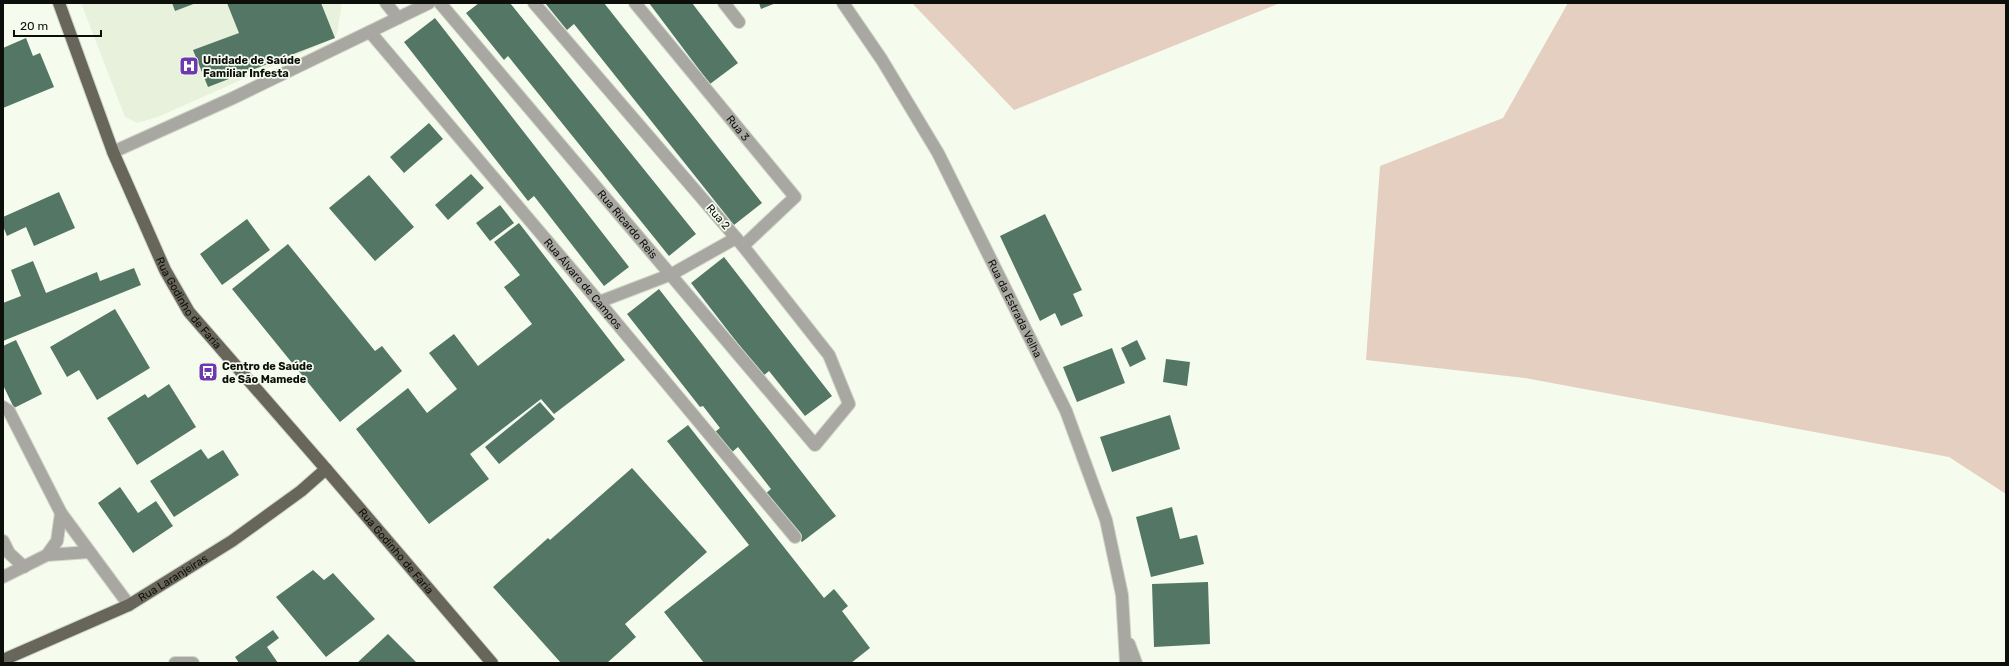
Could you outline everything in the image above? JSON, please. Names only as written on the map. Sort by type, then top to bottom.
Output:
[{"type":"main road","name":"Rua Godinho de Faria","points":[[60,3],[113,152],[165,270],[192,317],[326,469],[492,663]]},
{"type":"main road","name":"Rua Laranjeiras","points":[[11,660],[129,605],[232,541],[301,491],[326,469]]},
{"type":"street","points":[[386,3],[398,18]]},
{"type":"street","points":[[113,152],[233,98],[429,3]]},
{"type":"street","name":"Rua Ricardo Reis","points":[[440,3],[672,274],[815,445]]},
{"type":"street","name":"Rua 2","points":[[534,3],[740,242],[829,354],[849,404],[815,445]]},
{"type":"street","name":"Rua 3","points":[[635,3],[795,197],[740,242]]},
{"type":"street","points":[[724,3],[739,22]]},
{"type":"street","name":"Rua da Estrada Velha","points":[[844,3],[882,60],[938,153],[1066,411],[1106,520],[1122,595],[1126,637],[1126,663]]},
{"type":"street","name":"Rua Álvaro de Campos","points":[[370,32],[599,302],[795,537]]},
{"type":"street","points":[[599,302],[672,274],[740,242]]},
{"type":"street","points":[[3,407],[9,411],[61,513],[129,605]]},
{"type":"street","points":[[47,555],[57,541],[61,513]]},
{"type":"street","points":[[3,540],[9,553],[24,567]]},
{"type":"street","points":[[3,577],[47,555],[89,552]]},
{"type":"street","name":"Rua da Estrada Velha","points":[[1126,637],[1136,663]]},
{"type":"street","points":[[175,663],[193,663]]},
{"type":"shaded area","name":"Unidade de Saúde Familiar Infesta","points":[[81,3],[342,3],[335,38],[158,117],[137,123],[125,117]]},
{"type":"shaded area","points":[[912,3],[1280,3],[1014,110]]},
{"type":"shaded area","points":[[1568,3],[2006,3],[2006,494],[1949,457],[1525,378],[1366,360],[1380,166],[1503,118]]},
{"type":"building","points":[[172,3],[196,3],[175,11]]},
{"type":"building","points":[[227,3],[321,3],[335,38],[208,87],[193,50],[239,33]]},
{"type":"building","points":[[479,3],[510,3],[696,234],[669,256],[508,56],[504,60],[466,13]]},
{"type":"building","points":[[545,3],[604,3],[762,203],[734,225],[574,24],[567,30]]},
{"type":"building","points":[[649,3],[692,3],[738,63],[710,84]]},
{"type":"building","points":[[759,3],[776,3],[761,9]]},
{"type":"building","points":[[435,18],[629,267],[604,286],[534,196],[528,201],[404,42]]},
{"type":"building","points":[[26,38],[33,56],[40,53],[54,87],[3,108],[3,48]]},
{"type":"building","points":[[429,123],[443,139],[404,173],[390,157]]},
{"type":"building","points":[[471,174],[484,188],[448,220],[435,205]]},
{"type":"building","points":[[369,175],[414,227],[375,261],[329,208]]},
{"type":"building","points":[[59,192],[75,228],[34,246],[26,227],[7,236],[3,226],[3,217]]},
{"type":"building","points":[[500,205],[514,223],[490,241],[476,223]]},
{"type":"building","points":[[1045,214],[1082,290],[1073,294],[1083,316],[1061,326],[1055,313],[1040,321],[1000,236]]},
{"type":"building","points":[[247,219],[270,250],[222,285],[200,254]]},
{"type":"building","points":[[519,223],[625,360],[554,414],[541,399],[470,454],[489,479],[429,524],[356,429],[408,388],[427,413],[457,389],[429,353],[454,334],[478,366],[532,324],[504,287],[520,275],[494,242]]},
{"type":"building","points":[[288,244],[375,351],[382,346],[402,371],[340,422],[232,289]]},
{"type":"building","points":[[724,257],[832,396],[805,416],[769,371],[763,376],[691,283]]},
{"type":"building","points":[[33,261],[46,293],[97,272],[100,281],[134,268],[141,285],[3,341],[3,303],[21,296],[11,270]]},
{"type":"building","points":[[659,289],[836,516],[802,542],[765,494],[771,489],[738,447],[731,453],[715,432],[720,428],[703,406],[700,407],[627,314]]},
{"type":"building","points":[[115,309],[150,368],[97,400],[79,370],[67,377],[50,347]]},
{"type":"building","points":[[16,340],[42,394],[14,408],[3,385],[3,346]]},
{"type":"building","points":[[1137,340],[1146,359],[1130,367],[1121,348]]},
{"type":"building","points":[[1112,348],[1125,383],[1077,402],[1063,367]]},
{"type":"building","points":[[1166,359],[1190,362],[1187,386],[1163,382]]},
{"type":"building","points":[[169,384],[196,427],[137,465],[107,418],[145,394],[148,398]]},
{"type":"building","points":[[540,402],[555,419],[499,464],[485,447]]},
{"type":"building","points":[[1170,415],[1180,449],[1112,472],[1100,437]]},
{"type":"building","points":[[688,425],[824,598],[834,589],[848,606],[842,611],[870,648],[851,663],[704,663],[664,612],[749,545],[667,441]]},
{"type":"building","points":[[201,449],[208,459],[223,450],[239,475],[174,517],[150,481]]},
{"type":"building","points":[[632,468],[707,552],[625,624],[636,637],[607,663],[561,663],[493,587],[548,538],[550,540]]},
{"type":"building","points":[[120,487],[138,513],[156,501],[173,526],[133,553],[98,503]]},
{"type":"building","points":[[1172,507],[1180,539],[1197,535],[1204,564],[1151,577],[1136,517]]},
{"type":"building","points":[[313,570],[324,580],[333,573],[375,619],[326,657],[276,597]]},
{"type":"building","points":[[1208,582],[1210,644],[1154,647],[1152,584]]},
{"type":"building","points":[[273,630],[279,638],[267,647],[278,663],[239,663],[235,657]]},
{"type":"building","points":[[388,634],[417,663],[357,663]]},
{"type":"place","name":"Unidade de Saúde Familiar Infesta","points":[[189,66]]},
{"type":"place","name":"Centro de Saúde de São Mamede","points":[[208,372]]}]
